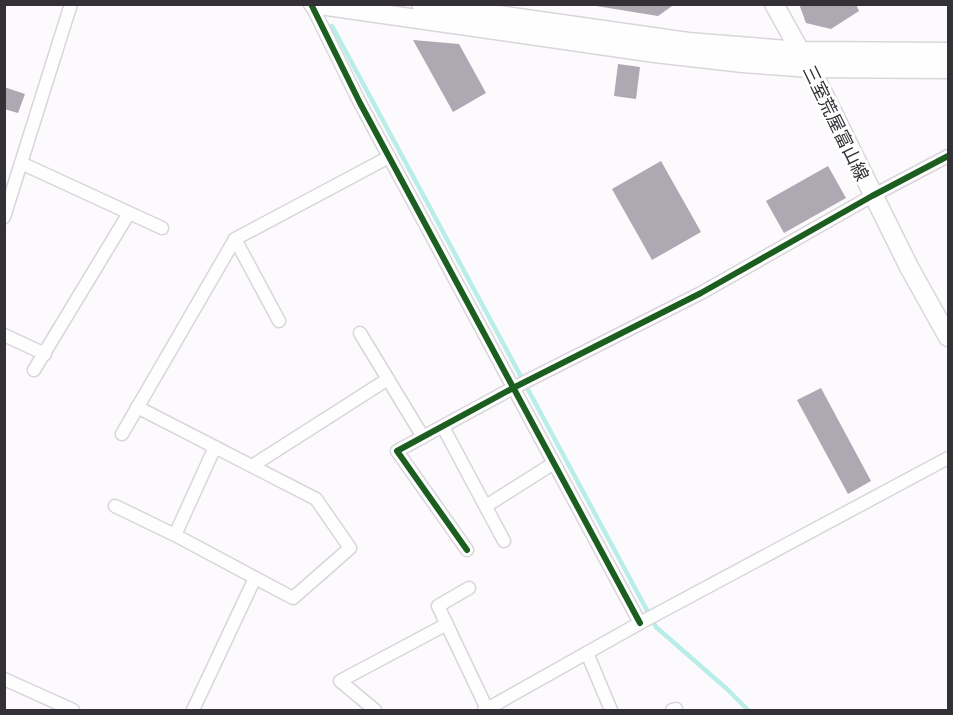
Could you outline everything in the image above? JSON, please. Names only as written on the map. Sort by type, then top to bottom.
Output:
[{"type":"street","points":[[4,217],[8,192],[21,163],[71,4]]},
{"type":"street","points":[[312,4],[655,53],[810,68],[948,69]]},
{"type":"street","points":[[312,4],[389,157],[640,623]]},
{"type":"street","points":[[421,4],[688,42],[800,51],[948,52]]},
{"type":"street","name":"三室荒屋富山線","points":[[774,4],[810,68],[872,196],[948,337]]},
{"type":"street","points":[[467,550],[397,451],[513,388],[701,293],[872,196],[948,156]]},
{"type":"street","points":[[122,434],[235,239],[389,157]]},
{"type":"street","points":[[21,163],[162,228]]},
{"type":"street","points":[[34,370],[129,213]]},
{"type":"street","points":[[235,239],[279,321]]},
{"type":"street","points":[[360,333],[423,437]]},
{"type":"street","points":[[4,335],[45,354]]},
{"type":"street","points":[[252,466],[388,379]]},
{"type":"street","points":[[116,506],[176,535],[293,598],[350,548],[316,499],[137,407]]},
{"type":"street","points":[[443,427],[504,541]]},
{"type":"street","points":[[176,535],[215,447]]},
{"type":"street","points":[[469,588],[438,606],[486,710],[640,623],[948,458]]},
{"type":"street","points":[[486,506],[554,463]]},
{"type":"street","points":[[192,711],[255,578]]},
{"type":"street","points":[[375,711],[339,681],[447,624]]},
{"type":"street","points":[[587,653],[611,711]]},
{"type":"street","points":[[4,679],[73,711]]},
{"type":"building","points":[[584,4],[675,4],[658,16]]},
{"type":"building","points":[[799,4],[856,4],[859,11],[831,29],[806,23]]},
{"type":"building","points":[[413,40],[459,44],[486,93],[453,112]]},
{"type":"building","points":[[618,64],[640,67],[636,99],[614,96]]},
{"type":"building","points":[[4,87],[25,94],[18,113],[4,109]]},
{"type":"building","points":[[661,161],[701,232],[652,260],[612,189]]},
{"type":"building","points":[[828,166],[846,198],[784,233],[766,201]]},
{"type":"building","points":[[821,388],[871,481],[848,494],[797,400]]},
{"type":"waterway","points":[[332,26],[656,627],[748,710]]},
{"type":"cycle path","points":[[311,4],[360,103],[640,623]]},
{"type":"cycle path","points":[[467,550],[397,451],[513,388],[701,293],[872,196],[948,156]]}]
